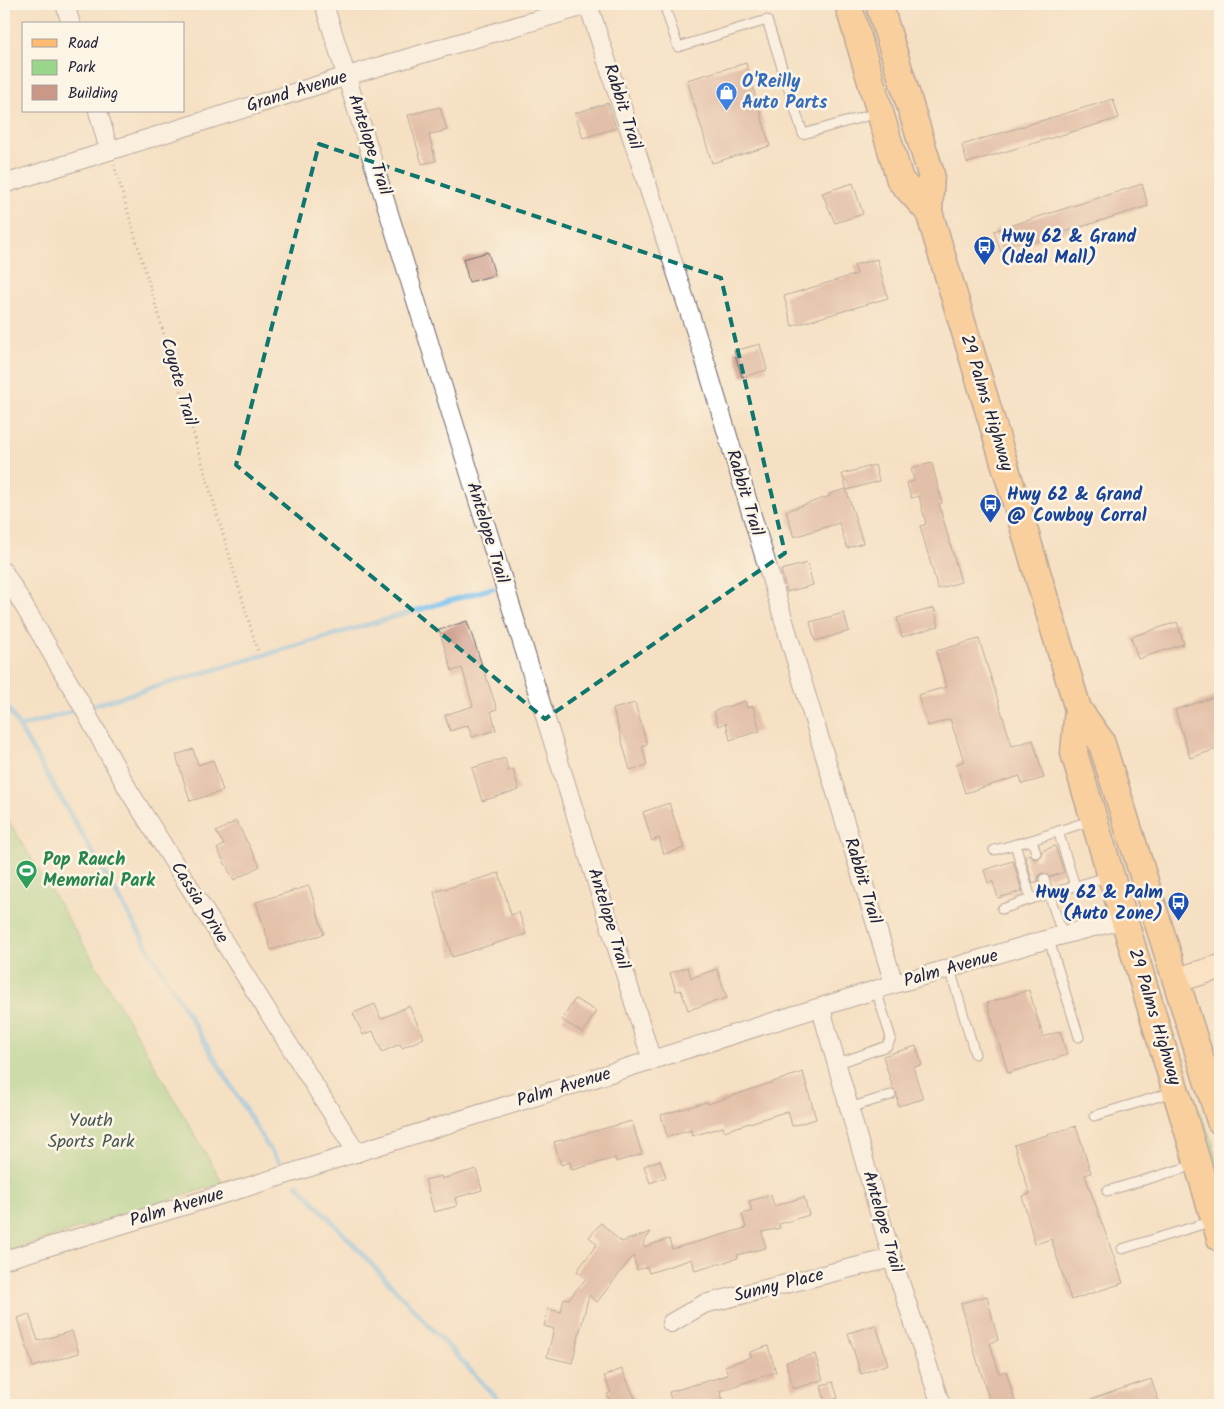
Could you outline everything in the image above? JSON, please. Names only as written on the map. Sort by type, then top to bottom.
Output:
[{"type":"main road","name":"29 Palms Highway","points":[[848,4],[900,180],[928,212]]},
{"type":"main road","name":"29 Palms Highway","points":[[879,4],[931,174],[928,212],[1078,709],[1101,741],[1219,1117]]},
{"type":"main road","name":"29 Palms Highway","points":[[1078,709],[1074,753],[1218,1229]]},
{"type":"main road","points":[[1125,920],[1139,922],[1158,984],[1203,1100],[1219,1117]]},
{"type":"street","points":[[65,4],[70,22]]},
{"type":"street","name":"Antelope Trail","points":[[324,4],[652,1061]]},
{"type":"street","name":"Grand Avenue","points":[[4,184],[347,76],[589,4]]},
{"type":"street","name":"Rabbit Trail","points":[[589,4],[703,354],[894,984]]},
{"type":"street","points":[[98,112],[109,150]]},
{"type":"street","name":"Cassia Drive","points":[[4,572],[78,698],[129,791],[357,1153]]},
{"type":"street","name":"Palm Avenue","points":[[4,1260],[357,1153],[894,984],[1125,920]]},
{"type":"street","points":[[1177,980],[1220,967]]},
{"type":"street","name":"Antelope Trail","points":[[821,1008],[892,1258],[942,1405]]},
{"type":"street","name":"Sunny Place","points":[[671,1323],[704,1304],[892,1258]]},
{"type":"lane","points":[[664,4],[678,46],[767,20],[803,134],[880,112]]},
{"type":"lane","points":[[994,850],[1032,840],[1094,819]]},
{"type":"lane","points":[[1058,831],[1075,886]]},
{"type":"lane","points":[[1032,840],[1036,852]]},
{"type":"lane","points":[[1015,844],[1031,899]]},
{"type":"lane","points":[[1002,909],[1111,876]]},
{"type":"lane","points":[[1044,879],[1049,894],[1056,938],[1079,1037]]},
{"type":"lane","points":[[950,970],[975,1054]]},
{"type":"lane","points":[[836,1064],[887,1046],[891,1038],[876,990]]},
{"type":"lane","points":[[1094,1116],[1176,1090]]},
{"type":"lane","points":[[849,1108],[891,1095]]},
{"type":"lane","points":[[1107,1191],[1198,1164]]},
{"type":"lane","points":[[1122,1249],[1218,1229]]},
{"type":"path","name":"Coyote Trail","points":[[109,150],[258,652]]},
{"type":"highlighted area","points":[[319,144],[721,278],[785,553],[545,719],[236,465]]},
{"type":"green space","name":"Youth Sports Park","points":[[4,813],[96,965],[223,1183],[4,1252]]},
{"type":"green space","points":[[1186,1079],[1212,1141],[1220,1168],[1220,1209]]},
{"type":"building","points":[[746,63],[770,146],[712,163],[687,80]]},
{"type":"building","points":[[1113,99],[1119,118],[967,163],[962,145]]},
{"type":"building","points":[[608,103],[616,128],[583,138],[575,113]]},
{"type":"building","points":[[440,107],[447,130],[429,135],[436,161],[422,164],[408,115]]},
{"type":"building","points":[[853,183],[863,214],[835,223],[822,193]]},
{"type":"building","points":[[1142,184],[1148,206],[1001,252],[994,231]]},
{"type":"building","points":[[488,252],[495,275],[469,282],[463,259]]},
{"type":"building","points":[[877,259],[888,298],[792,326],[784,296],[857,274],[854,265]]},
{"type":"building","points":[[760,344],[767,370],[742,377],[734,351]]},
{"type":"building","points":[[932,463],[942,503],[939,504],[961,582],[938,589],[920,526],[926,524],[919,496],[911,498],[907,483],[914,481],[911,468]]},
{"type":"building","points":[[875,465],[879,481],[847,490],[842,474]]},
{"type":"building","points":[[846,489],[863,543],[847,548],[839,523],[794,537],[786,511]]},
{"type":"building","points":[[807,563],[813,585],[787,592],[781,570]]},
{"type":"building","points":[[934,608],[939,626],[902,637],[897,618]]},
{"type":"building","points":[[844,613],[849,631],[815,641],[810,622]]},
{"type":"building","points":[[467,621],[497,709],[491,711],[496,730],[472,737],[468,725],[450,731],[445,715],[473,706],[462,668],[452,671],[439,630]]},
{"type":"building","points":[[1177,622],[1184,644],[1138,659],[1131,637]]},
{"type":"building","points":[[979,639],[1012,746],[1033,740],[1044,778],[1022,784],[1020,776],[965,793],[956,764],[964,761],[950,719],[928,726],[918,695],[946,687],[936,651]]},
{"type":"building","points":[[1220,695],[1220,748],[1190,758],[1175,710]]},
{"type":"building","points":[[745,701],[747,708],[753,706],[760,731],[730,740],[726,723],[718,726],[714,711]]},
{"type":"building","points":[[635,703],[647,744],[642,746],[647,765],[630,770],[613,709]]},
{"type":"building","points":[[193,749],[198,765],[213,760],[223,791],[190,801],[176,755]]},
{"type":"building","points":[[505,758],[508,771],[513,769],[519,790],[482,801],[472,768]]},
{"type":"building","points":[[669,803],[684,848],[664,854],[659,838],[652,841],[643,812]]},
{"type":"building","points":[[236,821],[260,866],[234,880],[217,849],[224,845],[216,832]]},
{"type":"building","points":[[1055,846],[1064,872],[1050,877],[1042,873],[1039,875],[1038,881],[1033,883],[1025,856],[1030,854],[1034,859],[1038,859],[1042,855],[1042,851]]},
{"type":"building","points":[[1013,861],[1022,891],[998,898],[993,882],[988,883],[984,870]]},
{"type":"building","points":[[499,873],[511,915],[519,912],[526,934],[452,957],[434,892]]},
{"type":"building","points":[[309,886],[324,934],[271,950],[256,902]]},
{"type":"building","points":[[688,967],[691,978],[717,969],[727,998],[688,1010],[681,990],[676,991],[670,973]]},
{"type":"building","points":[[1029,990],[1043,1037],[1060,1031],[1067,1055],[1008,1073],[987,1003]]},
{"type":"building","points":[[575,999],[596,1011],[583,1033],[562,1020]]},
{"type":"building","points":[[375,1004],[381,1019],[409,1006],[424,1038],[402,1048],[400,1044],[382,1052],[373,1031],[363,1035],[353,1013]]},
{"type":"building","points":[[916,1046],[922,1065],[913,1067],[923,1099],[898,1106],[897,1094],[893,1089],[883,1056]]},
{"type":"building","points":[[803,1072],[816,1119],[792,1126],[788,1111],[724,1131],[723,1127],[692,1136],[691,1130],[667,1137],[661,1115],[707,1102],[708,1104]]},
{"type":"building","points":[[632,1121],[642,1154],[616,1162],[615,1158],[572,1170],[570,1162],[561,1165],[554,1142]]},
{"type":"building","points":[[1076,1126],[1091,1173],[1085,1175],[1123,1283],[1071,1300],[1051,1239],[1035,1244],[1022,1196],[1030,1194],[1014,1145]]},
{"type":"building","points":[[660,1160],[666,1177],[650,1183],[644,1166]]},
{"type":"building","points":[[476,1169],[482,1190],[455,1198],[457,1206],[434,1212],[425,1180],[441,1176],[442,1179]]},
{"type":"building","points":[[771,1195],[774,1206],[804,1197],[809,1215],[779,1224],[780,1228],[762,1232],[766,1248],[737,1255],[738,1258],[695,1271],[692,1259],[649,1273],[647,1267],[637,1270],[633,1256],[597,1302],[589,1295],[572,1363],[547,1357],[554,1329],[544,1326],[548,1309],[561,1312],[564,1298],[569,1299],[586,1278],[577,1271],[597,1244],[589,1237],[601,1223],[621,1242],[651,1232],[643,1243],[644,1247],[669,1239],[672,1249],[746,1228],[742,1214],[752,1211],[749,1201]]},
{"type":"building","points":[[987,1296],[998,1340],[990,1343],[999,1373],[1006,1371],[1016,1405],[991,1405],[961,1303]]},
{"type":"building","points":[[29,1314],[38,1341],[72,1331],[79,1353],[33,1367],[18,1318]]},
{"type":"building","points":[[876,1325],[888,1364],[861,1374],[848,1333]]},
{"type":"building","points":[[768,1346],[776,1372],[720,1391],[723,1400],[705,1405],[672,1405],[669,1392],[728,1375],[725,1366],[751,1357],[750,1352]]},
{"type":"building","points":[[815,1354],[823,1380],[793,1389],[786,1362]]},
{"type":"building","points":[[622,1369],[638,1405],[612,1405],[607,1394],[611,1392],[604,1376]]},
{"type":"building","points":[[1151,1379],[1160,1405],[1080,1405],[1080,1403]]},
{"type":"building","points":[[833,1382],[838,1398],[825,1402],[821,1385]]},
{"type":"waterway","points":[[19,727],[493,588]]},
{"type":"waterway","points":[[4,701],[153,956],[268,1147],[279,1161]]},
{"type":"waterway","points":[[297,1184],[503,1405]]},
{"type":"place","name":"O'Reilly Auto Parts","points":[[726,111]]},
{"type":"place","name":"Hwy 62 & Grand (Ideal Mall)","points":[[985,266]]},
{"type":"place","name":"Hwy 62 & Grand @ Cowboy Corral","points":[[991,524]]},
{"type":"place","name":"Pop Rauch Memorial Park","points":[[27,889]]},
{"type":"place","name":"Hwy 62 & Palm (Auto Zone)","points":[[1179,922]]}]
